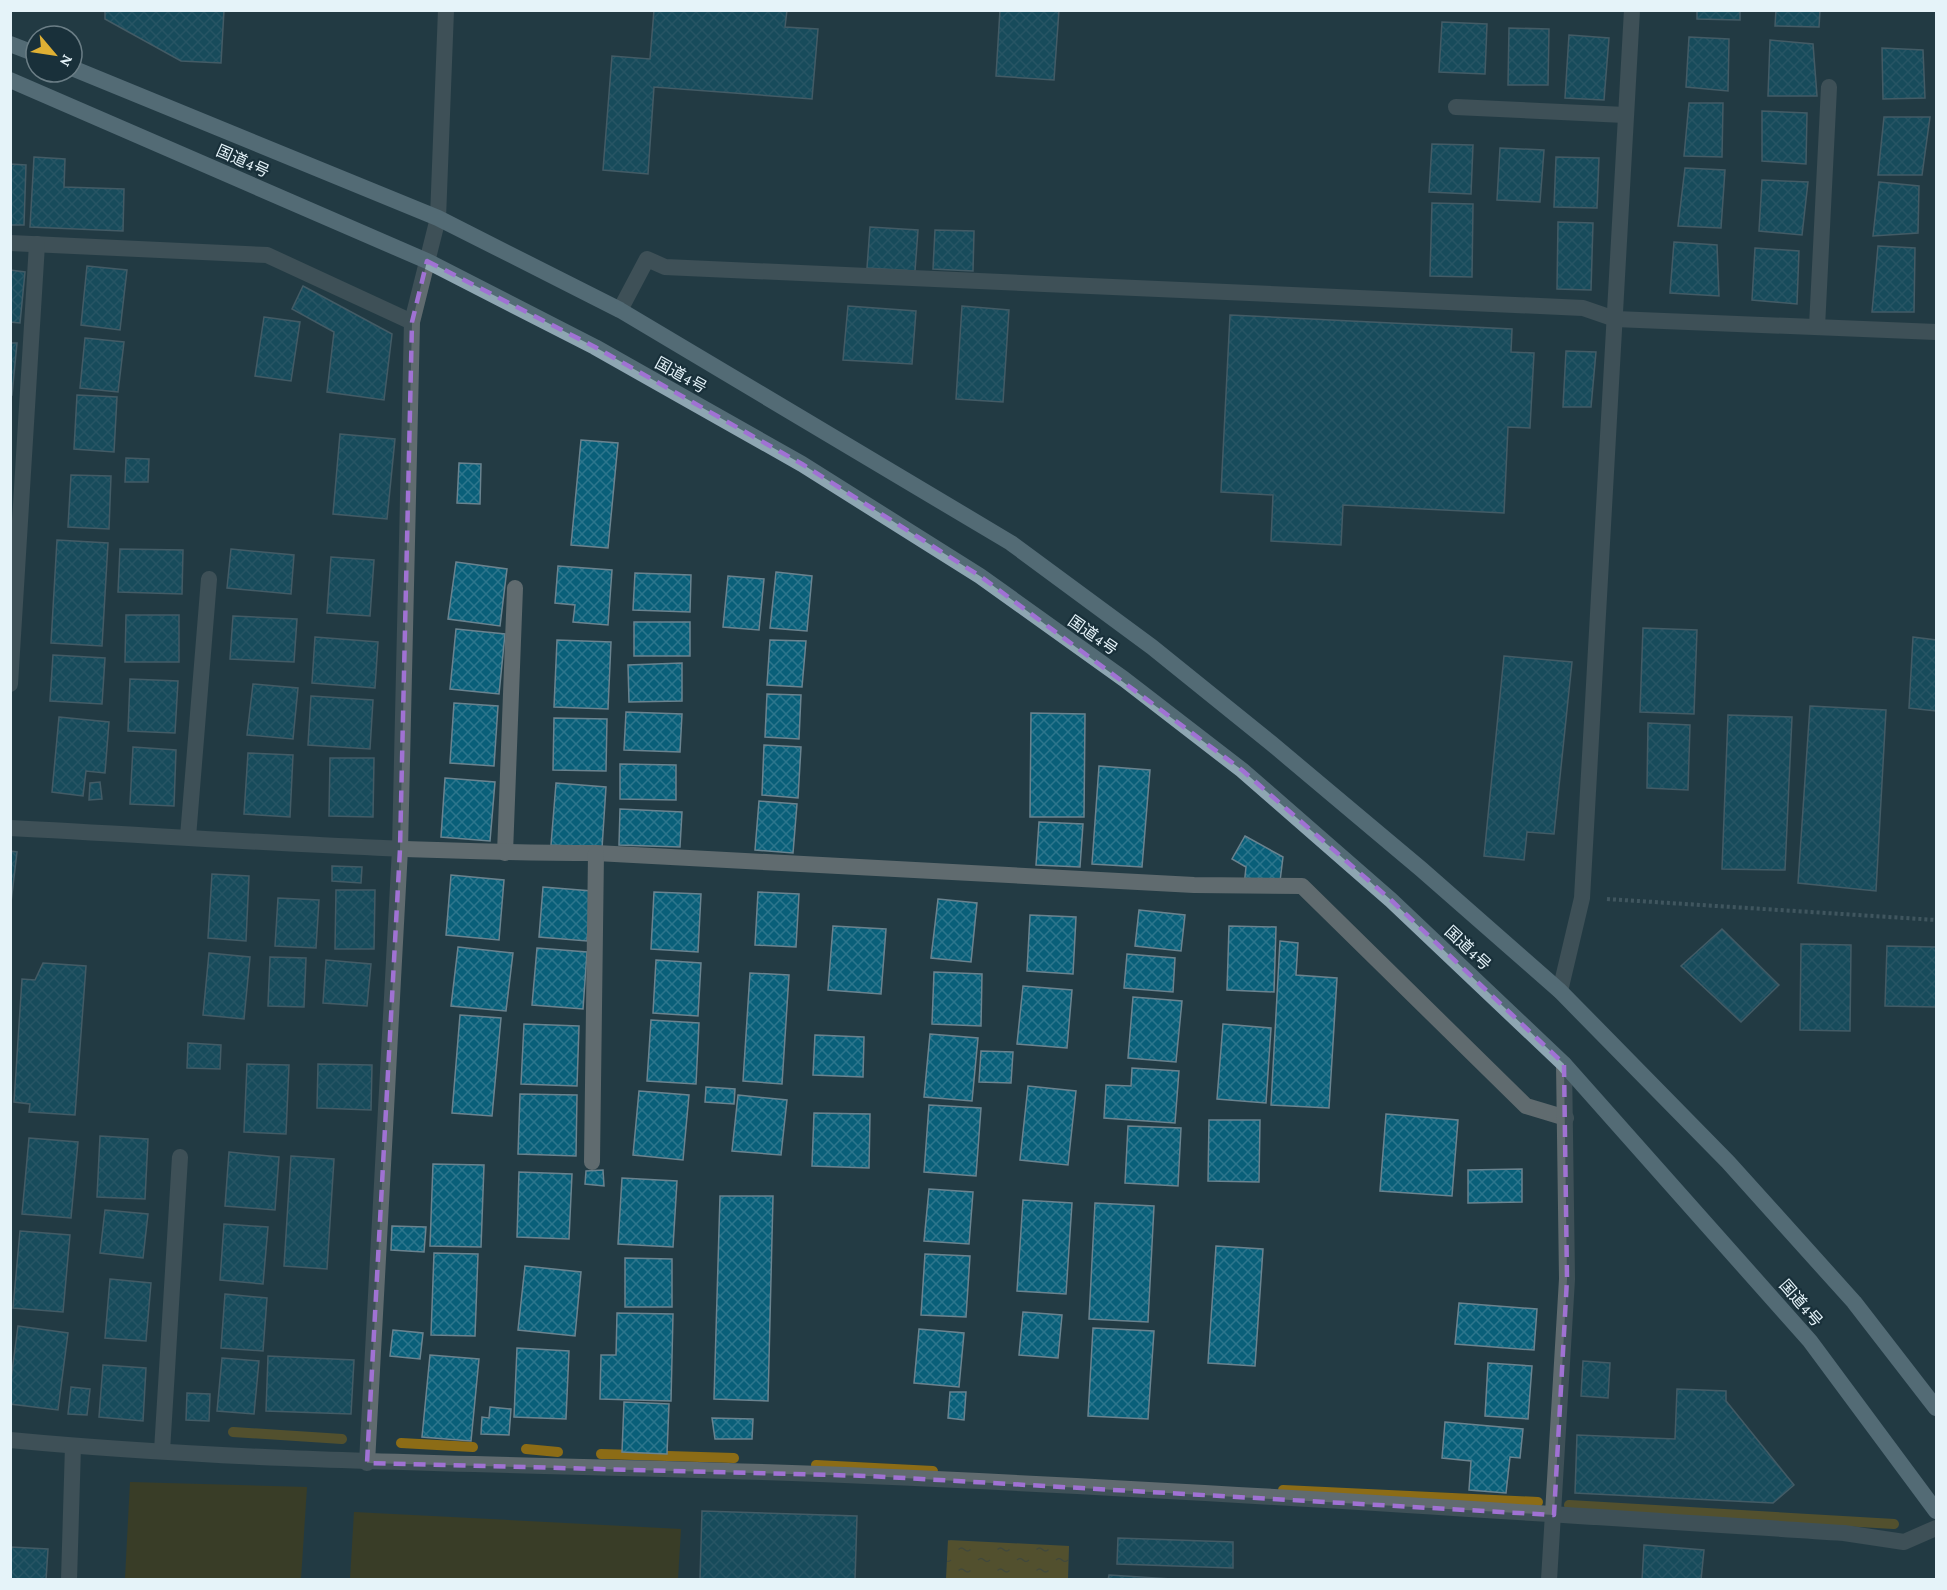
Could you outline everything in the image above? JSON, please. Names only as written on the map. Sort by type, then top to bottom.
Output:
[{"type":"highway","name":"国道4号","points":[[84,73],[438,218],[620,310],[1011,543],[1152,647],[1262,736],[1421,869],[1560,991],[1728,1162],[1854,1302],[1936,1408]]},
{"type":"highway","name":"国道4号","points":[[10,80],[427,261],[595,347],[802,464],[990,583],[1124,679],[1242,770],[1391,900],[1564,1064],[1810,1341],[1936,1510]]},
{"type":"street","points":[[367,1463],[400,849],[412,322],[438,218],[446,10]]},
{"type":"street","points":[[1560,991],[1582,898],[1632,10]]},
{"type":"street","points":[[1817,327],[1829,87]]},
{"type":"street","points":[[1456,107],[1625,115]]},
{"type":"street","points":[[10,243],[267,255],[412,322]]},
{"type":"street","points":[[10,684],[37,244]]},
{"type":"street","points":[[620,310],[647,259],[665,267],[1582,308],[1615,319],[1936,332]]},
{"type":"street","points":[[188,837],[209,579]]},
{"type":"street","points":[[505,853],[515,588]]},
{"type":"street","points":[[10,828],[400,849],[505,853],[596,853],[1160,883],[1302,886],[1526,1106],[1566,1118]]},
{"type":"street","points":[[592,1162],[596,853]]},
{"type":"street","points":[[1549,1580],[1567,1279],[1564,1064]]},
{"type":"street","points":[[162,1451],[180,1157]]},
{"type":"street","points":[[10,1440],[73,1446],[367,1463],[565,1465],[869,1476],[1844,1533],[1904,1542],[1936,1528]]},
{"type":"street","points":[[69,1580],[73,1446]]},
{"type":"path","points":[[1582,898],[1936,920]]},
{"type":"highlighted area","points":[[427,261],[595,347],[802,464],[980,576],[1242,770],[1391,900],[1564,1064],[1567,1279],[1554,1515],[869,1476],[367,1463],[400,849],[412,322]]},
{"type":"shaded area","points":[[130,1482],[307,1487],[301,1579],[125,1579]]},
{"type":"shaded area","points":[[354,1512],[681,1529],[678,1579],[350,1579]]},
{"type":"water","points":[[948,1540],[1069,1546],[1068,1579],[946,1579]]},
{"type":"building","points":[[105,10],[224,10],[221,63],[181,61],[105,19]]},
{"type":"building","points":[[654,10],[787,10],[785,27],[818,29],[812,99],[654,87],[648,174],[603,170],[612,56],[650,59]]},
{"type":"building","points":[[1000,10],[1059,10],[1054,80],[996,76]]},
{"type":"building","points":[[1697,10],[1740,10],[1740,20],[1697,19]]},
{"type":"building","points":[[1776,10],[1820,10],[1819,27],[1775,26]]},
{"type":"building","points":[[1442,22],[1487,24],[1485,74],[1439,72]]},
{"type":"building","points":[[1509,28],[1549,29],[1548,85],[1508,85]]},
{"type":"building","points":[[1569,35],[1609,38],[1604,100],[1565,98]]},
{"type":"building","points":[[1689,37],[1729,39],[1728,91],[1686,87]]},
{"type":"building","points":[[1770,40],[1813,44],[1817,96],[1768,96]]},
{"type":"building","points":[[1882,48],[1923,50],[1925,98],[1883,99]]},
{"type":"building","points":[[1689,103],[1723,103],[1722,157],[1684,156]]},
{"type":"building","points":[[1762,111],[1807,113],[1806,164],[1762,161]]},
{"type":"building","points":[[1884,117],[1930,117],[1922,175],[1878,175]]},
{"type":"building","points":[[1432,144],[1473,145],[1471,194],[1429,192]]},
{"type":"building","points":[[1500,148],[1544,150],[1540,202],[1497,200]]},
{"type":"building","points":[[34,157],[65,159],[64,187],[124,189],[123,231],[30,227]]},
{"type":"building","points":[[1556,157],[1599,158],[1597,208],[1554,207]]},
{"type":"building","points":[[10,164],[26,165],[24,225],[10,225]]},
{"type":"building","points":[[1685,168],[1725,170],[1721,228],[1678,226]]},
{"type":"building","points":[[1762,180],[1808,182],[1802,235],[1759,231]]},
{"type":"building","points":[[1879,182],[1919,186],[1918,233],[1873,236]]},
{"type":"building","points":[[1432,203],[1473,204],[1472,277],[1430,276]]},
{"type":"building","points":[[1558,222],[1593,223],[1591,290],[1557,289]]},
{"type":"building","points":[[870,227],[918,230],[915,271],[867,268]]},
{"type":"building","points":[[935,230],[974,231],[973,271],[933,269]]},
{"type":"building","points":[[1674,242],[1717,245],[1719,296],[1670,293]]},
{"type":"building","points":[[1878,246],[1915,248],[1914,312],[1872,312]]},
{"type":"building","points":[[1755,248],[1799,251],[1797,304],[1752,300]]},
{"type":"building","points":[[87,266],[127,270],[120,330],[81,325]]},
{"type":"building","points":[[10,270],[25,272],[20,323],[10,322]]},
{"type":"building","points":[[303,286],[392,334],[384,400],[327,392],[334,332],[292,309]]},
{"type":"building","points":[[848,306],[916,311],[912,364],[843,360]]},
{"type":"building","points":[[962,306],[1009,310],[1003,402],[956,399]]},
{"type":"building","points":[[1230,315],[1512,329],[1511,352],[1534,353],[1530,428],[1508,427],[1504,513],[1343,505],[1341,545],[1271,541],[1273,495],[1221,492]]},
{"type":"building","points":[[264,317],[300,322],[291,381],[255,376]]},
{"type":"building","points":[[85,338],[124,342],[118,392],[80,388]]},
{"type":"building","points":[[10,343],[17,343],[12,395],[10,395]]},
{"type":"building","points":[[1566,351],[1596,352],[1591,407],[1563,407]]},
{"type":"building","points":[[77,395],[117,397],[114,452],[74,449]]},
{"type":"building","points":[[340,434],[395,439],[387,519],[333,514]]},
{"type":"building","points":[[581,440],[618,443],[608,548],[571,545]]},
{"type":"building","points":[[126,458],[149,459],[148,482],[125,482]]},
{"type":"building","points":[[459,463],[481,464],[480,504],[457,503]]},
{"type":"building","points":[[71,475],[111,476],[109,529],[68,527]]},
{"type":"building","points":[[57,540],[108,543],[102,646],[51,643]]},
{"type":"building","points":[[120,549],[183,550],[182,594],[118,592]]},
{"type":"building","points":[[231,549],[294,555],[291,594],[227,588]]},
{"type":"building","points":[[331,557],[374,560],[370,616],[327,613]]},
{"type":"building","points":[[456,562],[507,569],[500,626],[448,619]]},
{"type":"building","points":[[558,566],[612,570],[608,625],[573,622],[575,605],[555,603]]},
{"type":"building","points":[[776,572],[812,576],[807,631],[770,628]]},
{"type":"building","points":[[635,573],[691,575],[690,612],[633,610]]},
{"type":"building","points":[[728,576],[764,579],[759,630],[723,627]]},
{"type":"building","points":[[126,615],[179,615],[179,662],[125,662]]},
{"type":"building","points":[[233,616],[297,619],[294,662],[230,659]]},
{"type":"building","points":[[634,622],[690,622],[690,656],[634,656]]},
{"type":"building","points":[[1643,628],[1697,630],[1694,714],[1640,712]]},
{"type":"building","points":[[456,629],[505,634],[499,694],[450,689]]},
{"type":"building","points":[[315,637],[378,642],[375,688],[312,683]]},
{"type":"building","points":[[1913,637],[1936,640],[1936,711],[1909,708]]},
{"type":"building","points":[[557,640],[611,642],[608,709],[554,707]]},
{"type":"building","points":[[770,640],[806,641],[802,687],[767,685]]},
{"type":"building","points":[[53,655],[105,658],[102,704],[50,701]]},
{"type":"building","points":[[1504,656],[1572,662],[1554,834],[1527,832],[1524,860],[1484,856]]},
{"type":"building","points":[[682,663],[682,701],[629,702],[628,665]]},
{"type":"building","points":[[130,679],[178,681],[175,733],[128,731]]},
{"type":"building","points":[[253,684],[298,688],[293,739],[247,735]]},
{"type":"building","points":[[767,694],[801,695],[799,739],[765,737]]},
{"type":"building","points":[[311,696],[373,700],[370,749],[308,745]]},
{"type":"building","points":[[454,703],[498,706],[494,766],[450,763]]},
{"type":"building","points":[[1810,706],[1886,710],[1876,891],[1798,883]]},
{"type":"building","points":[[626,712],[682,714],[680,752],[624,750]]},
{"type":"building","points":[[1031,713],[1085,714],[1084,817],[1030,817]]},
{"type":"building","points":[[1728,715],[1792,717],[1785,870],[1722,869]]},
{"type":"building","points":[[59,717],[109,722],[105,773],[86,771],[83,796],[52,792]]},
{"type":"building","points":[[554,718],[607,719],[606,771],[553,770]]},
{"type":"building","points":[[1648,723],[1690,725],[1688,790],[1647,788]]},
{"type":"building","points":[[764,745],[801,747],[798,798],[762,795]]},
{"type":"building","points":[[133,747],[176,750],[174,806],[130,804]]},
{"type":"building","points":[[248,753],[293,755],[290,817],[244,814]]},
{"type":"building","points":[[330,758],[374,758],[373,817],[329,816]]},
{"type":"building","points":[[620,764],[676,765],[676,800],[620,799]]},
{"type":"building","points":[[1099,766],[1150,770],[1142,867],[1092,864]]},
{"type":"building","points":[[445,778],[495,782],[490,841],[441,837]]},
{"type":"building","points":[[100,782],[102,799],[89,800],[90,783]]},
{"type":"building","points":[[556,783],[606,787],[602,848],[551,845]]},
{"type":"building","points":[[759,801],[797,804],[793,853],[755,850]]},
{"type":"building","points":[[620,809],[682,812],[680,847],[619,845]]},
{"type":"building","points":[[1039,822],[1083,824],[1080,867],[1036,865]]},
{"type":"building","points":[[1245,836],[1283,857],[1279,889],[1244,886],[1246,867],[1232,859]]},
{"type":"building","points":[[10,851],[17,852],[10,911]]},
{"type":"building","points":[[332,866],[362,867],[361,883],[332,881]]},
{"type":"building","points":[[212,874],[249,876],[246,941],[208,938]]},
{"type":"building","points":[[451,875],[504,880],[499,940],[446,935]]},
{"type":"building","points":[[543,887],[592,891],[587,941],[539,937]]},
{"type":"building","points":[[336,890],[375,890],[374,949],[335,949]]},
{"type":"building","points":[[654,892],[701,894],[698,952],[651,949]]},
{"type":"building","points":[[758,892],[799,894],[796,947],[755,945]]},
{"type":"building","points":[[278,898],[319,900],[316,948],[275,946]]},
{"type":"building","points":[[938,899],[977,903],[971,962],[931,958]]},
{"type":"building","points":[[1139,910],[1185,915],[1181,951],[1135,946]]},
{"type":"building","points":[[1030,915],[1076,917],[1073,974],[1027,971]]},
{"type":"building","points":[[833,926],[886,929],[881,994],[828,990]]},
{"type":"building","points":[[1229,926],[1276,927],[1274,992],[1227,990]]},
{"type":"building","points":[[1722,929],[1779,985],[1741,1022],[1681,966]]},
{"type":"building","points":[[1280,941],[1298,943],[1296,975],[1337,978],[1329,1108],[1271,1105]]},
{"type":"building","points":[[1801,944],[1851,945],[1850,1031],[1800,1030]]},
{"type":"building","points":[[1887,946],[1936,947],[1936,1007],[1885,1006]]},
{"type":"building","points":[[458,947],[513,953],[506,1011],[451,1006]]},
{"type":"building","points":[[537,948],[587,952],[583,1009],[532,1005]]},
{"type":"building","points":[[209,953],[250,957],[244,1019],[203,1015]]},
{"type":"building","points":[[1127,954],[1175,958],[1173,992],[1124,988]]},
{"type":"building","points":[[270,957],[306,958],[304,1007],[268,1006]]},
{"type":"building","points":[[326,960],[371,964],[367,1006],[323,1003]]},
{"type":"building","points":[[656,960],[701,963],[698,1016],[653,1013]]},
{"type":"building","points":[[43,963],[86,966],[75,1115],[29,1112],[30,1104],[14,1102],[22,979],[35,980]]},
{"type":"building","points":[[934,972],[982,974],[981,1026],[932,1024]]},
{"type":"building","points":[[750,973],[789,975],[782,1084],[743,1081]]},
{"type":"building","points":[[1023,986],[1072,990],[1067,1048],[1017,1044]]},
{"type":"building","points":[[1133,997],[1182,1001],[1176,1062],[1128,1058]]},
{"type":"building","points":[[460,1015],[501,1018],[492,1116],[452,1113]]},
{"type":"building","points":[[651,1020],[699,1023],[696,1084],[647,1081]]},
{"type":"building","points":[[524,1024],[579,1026],[577,1086],[521,1084]]},
{"type":"building","points":[[1223,1024],[1271,1028],[1266,1103],[1217,1099]]},
{"type":"building","points":[[930,1034],[978,1038],[972,1101],[924,1097]]},
{"type":"building","points":[[815,1035],[864,1037],[863,1077],[813,1075]]},
{"type":"building","points":[[188,1043],[221,1045],[220,1069],[187,1068]]},
{"type":"building","points":[[981,1051],[1013,1052],[1011,1083],[979,1082]]},
{"type":"building","points":[[247,1064],[289,1065],[286,1134],[244,1132]]},
{"type":"building","points":[[318,1064],[372,1065],[371,1110],[317,1108]]},
{"type":"building","points":[[1132,1068],[1179,1071],[1175,1123],[1104,1118],[1106,1085],[1131,1086]]},
{"type":"building","points":[[1028,1086],[1076,1091],[1068,1165],[1020,1160]]},
{"type":"building","points":[[706,1087],[735,1089],[734,1104],[705,1102]]},
{"type":"building","points":[[639,1091],[689,1095],[683,1160],[633,1155]]},
{"type":"building","points":[[520,1094],[577,1095],[576,1156],[518,1154]]},
{"type":"building","points":[[738,1095],[787,1100],[781,1155],[732,1151]]},
{"type":"building","points":[[929,1105],[981,1108],[976,1176],[924,1172]]},
{"type":"building","points":[[814,1113],[870,1114],[869,1168],[812,1166]]},
{"type":"building","points":[[1386,1114],[1458,1120],[1452,1196],[1380,1191]]},
{"type":"building","points":[[1209,1120],[1260,1120],[1259,1182],[1208,1181]]},
{"type":"building","points":[[1128,1126],[1181,1128],[1178,1186],[1125,1183]]},
{"type":"building","points":[[100,1136],[148,1139],[145,1199],[97,1197]]},
{"type":"building","points":[[29,1138],[78,1142],[71,1218],[22,1214]]},
{"type":"building","points":[[229,1152],[279,1157],[275,1210],[225,1206]]},
{"type":"building","points":[[291,1156],[334,1159],[327,1269],[284,1266]]},
{"type":"building","points":[[433,1164],[484,1165],[481,1247],[430,1246]]},
{"type":"building","points":[[1522,1169],[1522,1202],[1468,1203],[1468,1170]]},
{"type":"building","points":[[603,1170],[604,1186],[585,1184],[586,1171]]},
{"type":"building","points":[[519,1172],[572,1174],[569,1239],[517,1237]]},
{"type":"building","points":[[622,1178],[677,1181],[673,1247],[618,1244]]},
{"type":"building","points":[[929,1189],[973,1192],[969,1244],[924,1241]]},
{"type":"building","points":[[720,1196],[773,1196],[768,1401],[714,1399]]},
{"type":"building","points":[[1023,1200],[1072,1203],[1066,1294],[1017,1291]]},
{"type":"building","points":[[1095,1203],[1154,1206],[1148,1322],[1089,1319]]},
{"type":"building","points":[[105,1210],[148,1214],[143,1258],[100,1253]]},
{"type":"building","points":[[224,1224],[268,1227],[263,1284],[220,1280]]},
{"type":"building","points":[[392,1226],[426,1227],[424,1252],[391,1250]]},
{"type":"building","points":[[20,1231],[70,1235],[63,1312],[13,1308]]},
{"type":"building","points":[[1216,1246],[1263,1249],[1255,1366],[1208,1363]]},
{"type":"building","points":[[434,1253],[478,1254],[475,1336],[431,1335]]},
{"type":"building","points":[[925,1254],[970,1256],[966,1317],[921,1315]]},
{"type":"building","points":[[625,1258],[672,1259],[672,1307],[625,1307]]},
{"type":"building","points":[[525,1266],[581,1272],[575,1336],[518,1330]]},
{"type":"building","points":[[110,1279],[151,1283],[146,1341],[105,1338]]},
{"type":"building","points":[[225,1294],[267,1298],[263,1351],[221,1348]]},
{"type":"building","points":[[1459,1303],[1537,1309],[1534,1350],[1455,1344]]},
{"type":"building","points":[[1023,1312],[1062,1315],[1058,1358],[1019,1355]]},
{"type":"building","points":[[617,1313],[673,1314],[671,1401],[600,1399],[601,1355],[616,1355]]},
{"type":"building","points":[[18,1326],[68,1333],[58,1410],[10,1404]]},
{"type":"building","points":[[1093,1328],[1154,1331],[1148,1419],[1088,1416]]},
{"type":"building","points":[[919,1329],[964,1333],[959,1387],[914,1383]]},
{"type":"building","points":[[393,1330],[423,1333],[420,1359],[390,1356]]},
{"type":"building","points":[[517,1348],[569,1351],[566,1419],[514,1417]]},
{"type":"building","points":[[430,1355],[479,1359],[471,1441],[422,1437]]},
{"type":"building","points":[[268,1356],[354,1360],[351,1414],[266,1411]]},
{"type":"building","points":[[222,1358],[259,1361],[254,1414],[217,1411]]},
{"type":"building","points":[[1583,1361],[1610,1363],[1608,1398],[1581,1396]]},
{"type":"building","points":[[1488,1363],[1532,1366],[1528,1419],[1485,1416]]},
{"type":"building","points":[[103,1365],[146,1368],[143,1421],[99,1417]]},
{"type":"building","points":[[71,1387],[90,1389],[87,1415],[68,1414]]},
{"type":"building","points":[[1677,1389],[1726,1391],[1726,1401],[1794,1485],[1773,1503],[1575,1493],[1577,1435],[1675,1439]]},
{"type":"building","points":[[950,1392],[966,1392],[964,1420],[948,1418]]},
{"type":"building","points":[[187,1393],[210,1394],[209,1421],[186,1420]]},
{"type":"building","points":[[624,1402],[669,1404],[667,1454],[622,1452]]},
{"type":"building","points":[[490,1407],[511,1409],[509,1435],[481,1434],[482,1417],[489,1418]]},
{"type":"building","points":[[712,1418],[753,1419],[752,1439],[715,1439]]},
{"type":"building","points":[[1445,1422],[1523,1429],[1520,1458],[1510,1457],[1506,1493],[1469,1490],[1471,1461],[1442,1458]]},
{"type":"building","points":[[702,1511],[857,1516],[855,1580],[700,1580]]},
{"type":"building","points":[[1118,1538],[1233,1542],[1233,1568],[1117,1564]]},
{"type":"building","points":[[1644,1545],[1704,1550],[1701,1580],[1642,1580]]},
{"type":"building","points":[[10,1547],[48,1549],[46,1580],[10,1580]]},
{"type":"building","points":[[1109,1575],[1187,1580],[1108,1580]]},
{"type":"waterway","points":[[233,1432],[342,1439]]},
{"type":"waterway","points":[[401,1443],[473,1447]]},
{"type":"waterway","points":[[526,1449],[558,1452]]},
{"type":"waterway","points":[[601,1454],[734,1458]]},
{"type":"waterway","points":[[816,1465],[933,1471]]},
{"type":"waterway","points":[[1283,1490],[1538,1502]]},
{"type":"waterway","points":[[1569,1505],[1894,1524]]}]
